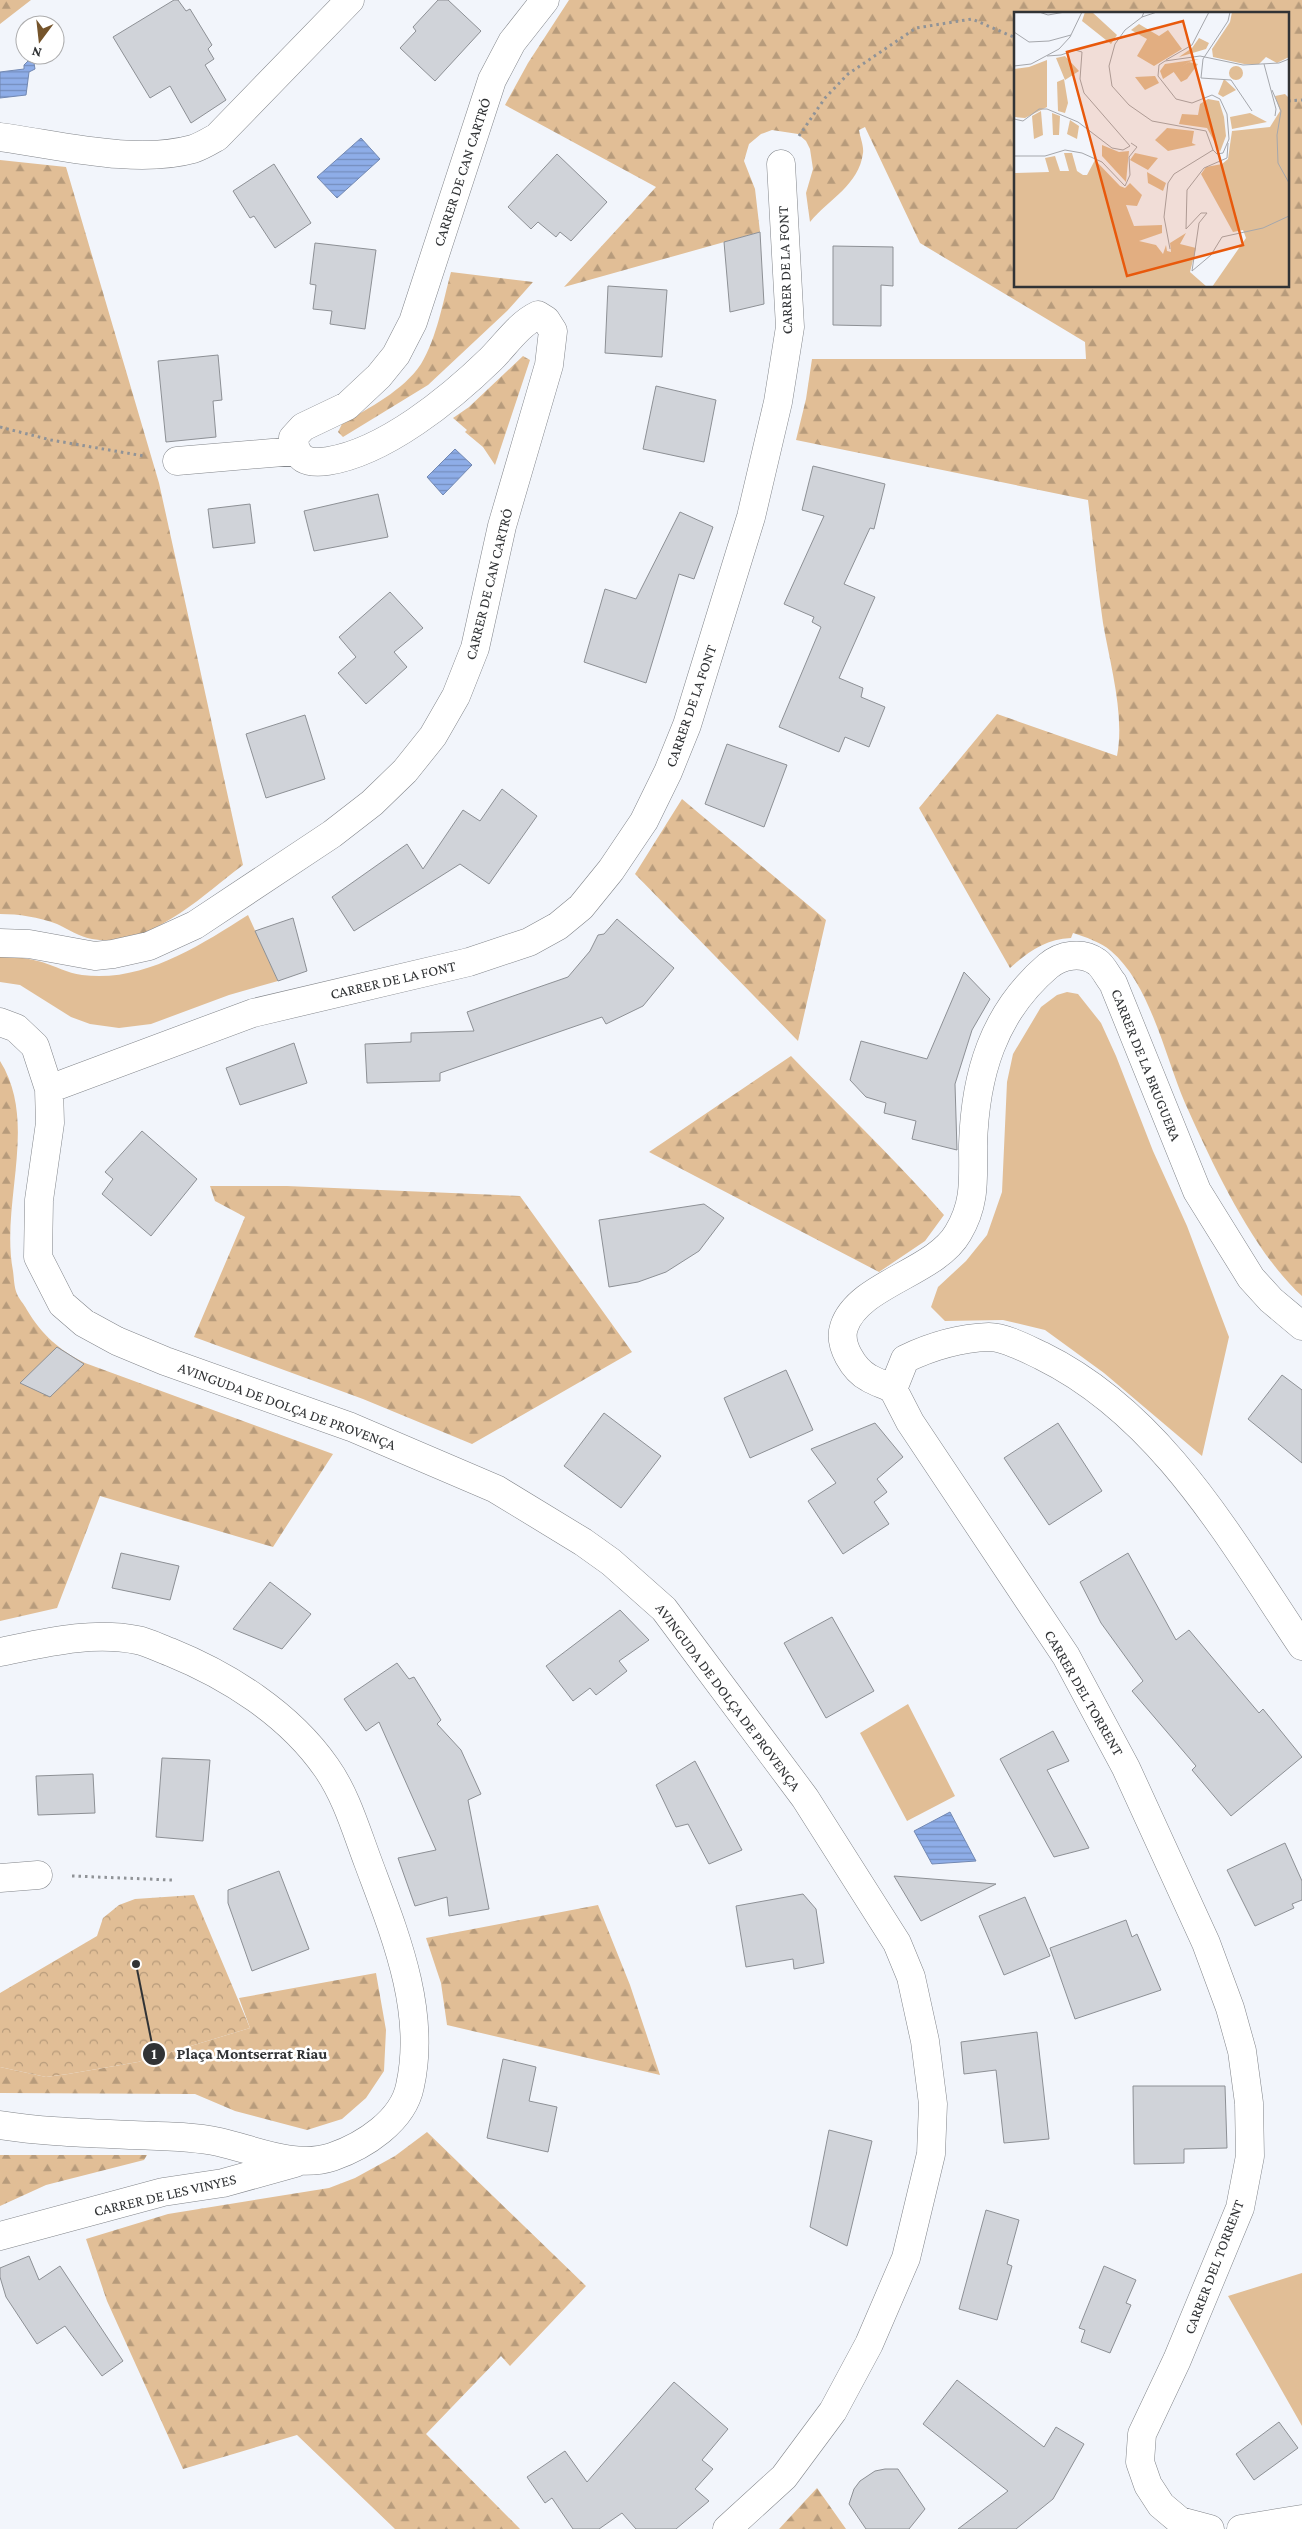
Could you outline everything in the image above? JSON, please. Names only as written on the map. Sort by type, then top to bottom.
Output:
[{"type":"street","points":[[0,137],[137,156],[173,153],[196,148],[217,137],[350,0]]},
{"type":"street","name":"CARRER DE CAN CARTRÓ","points":[[0,942],[30,944],[95,956],[149,946],[195,925],[325,839],[372,803],[405,771],[433,736],[456,696],[475,648],[502,526],[549,365],[553,331],[546,320],[538,315],[526,321],[490,360],[433,409],[391,436],[348,458],[315,462],[302,458],[295,451],[293,438],[303,427],[347,406],[379,376],[396,355],[413,322],[492,80],[512,42],[544,0]]},
{"type":"street","name":"CARRER DE LA FONT","points":[[49,1089],[253,1013],[469,962],[529,942],[558,926],[581,907],[611,870],[644,821],[668,772],[687,725],[751,517],[778,402],[790,327],[781,164]]},
{"type":"street","points":[[177,461],[295,451]]},
{"type":"street","name":"CARRER DE LA BRUGUERA","points":[[893,1388],[867,1377],[846,1353],[843,1329],[850,1314],[870,1297],[901,1276],[930,1262],[952,1244],[968,1217],[974,1190],[975,1106],[985,1059],[1009,1010],[1038,975],[1057,959],[1077,955],[1097,962],[1113,983],[1197,1191],[1226,1240],[1251,1278],[1271,1300],[1302,1326]]},
{"type":"street","name":"AVINGUDA DE DOLÇA DE PROVENÇA","points":[[0,1022],[16,1028],[35,1046],[49,1089],[50,1123],[39,1200],[38,1257],[62,1304],[84,1323],[116,1341],[165,1361],[351,1426],[496,1490],[583,1542],[611,1562],[664,1609],[805,1798],[897,1942],[911,1976],[925,2042],[933,2104],[930,2154],[906,2258],[868,2344],[833,2411],[784,2477],[727,2529]]},
{"type":"street","points":[[893,1388],[905,1359],[927,1349],[990,1337],[1024,1347],[1061,1365],[1101,1394],[1134,1422],[1188,1478],[1302,1646]]},
{"type":"street","name":"CARRER DEL TORRENT","points":[[893,1388],[910,1422],[1066,1656],[1126,1768],[1176,1872],[1206,1943],[1230,2008],[1242,2051],[1249,2103],[1250,2156],[1241,2200],[1218,2262],[1142,2434],[1140,2462],[1148,2485],[1161,2505],[1180,2521],[1210,2529]]},
{"type":"street","name":"CARRER DE LES VINYES","points":[[0,1652],[90,1636],[139,1640],[189,1660],[244,1690],[295,1730],[327,1768],[349,1811],[396,1938],[414,2014],[414,2048],[410,2088],[398,2114],[378,2132],[355,2148],[330,2158],[302,2162],[223,2182],[163,2192],[0,2236]]},
{"type":"street","points":[[0,1878],[38,1875]]},
{"type":"street","points":[[0,2126],[60,2132],[177,2136],[216,2142],[302,2162]]},
{"type":"street","points":[[1241,2529],[1302,2519]]},
{"type":"path","points":[[781,164],[824,98],[848,74],[916,28],[972,19],[1014,37]]},
{"type":"path","points":[[0,427],[51,440],[177,461]]},
{"type":"path","points":[[38,1875],[172,1880]]},
{"type":"green space","points":[[0,0],[31,0],[0,24]]},
{"type":"green space","points":[[569,0],[1302,0],[1302,1296],[1284,1278],[1267,1256],[1235,1206],[1185,1103],[1146,1001],[1125,965],[1103,945],[1073,933],[1071,938],[1046,943],[1038,947],[1010,968],[919,808],[997,714],[1117,756],[1119,740],[1118,707],[1103,623],[1088,500],[796,440],[806,399],[812,359],[1086,359],[1085,342],[920,243],[865,127],[859,130],[863,153],[856,174],[842,191],[810,222],[806,193],[813,169],[810,149],[806,141],[798,134],[772,130],[761,134],[749,144],[744,161],[755,189],[760,232],[564,287],[656,187],[505,105],[528,63]]},
{"type":"green space","points":[[0,160],[66,167],[159,483],[243,865],[174,917],[134,936],[113,940],[88,938],[57,924],[36,918],[0,914]]},
{"type":"green space","points":[[451,272],[533,282],[507,311],[428,385],[343,437],[338,432],[342,424],[375,405],[395,390],[414,374],[421,364],[427,354],[435,331]]},
{"type":"green space","points":[[523,356],[530,360],[495,465],[483,447],[465,432],[467,430],[453,418],[469,407]]},
{"type":"green space","points":[[682,799],[826,920],[798,1041],[635,874]]},
{"type":"green space","points":[[248,915],[278,981],[229,995],[151,1024],[119,1028],[90,1024],[71,1017],[20,985],[0,982],[0,955],[37,961],[82,975],[105,976],[127,973],[170,960],[210,939]]},
{"type":"green space","points":[[1067,992],[1078,994],[1101,1023],[1153,1151],[1187,1226],[1229,1337],[1202,1456],[1104,1373],[1045,1330],[1003,1320],[945,1321],[931,1307],[938,1287],[966,1261],[987,1235],[1002,1192],[1007,1082],[1013,1054],[1041,1007],[1057,995]]},
{"type":"green space","points":[[791,1056],[888,1154],[944,1215],[925,1241],[879,1272],[649,1152]]},
{"type":"green space","points":[[0,1061],[11,1085],[17,1110],[18,1137],[10,1245],[15,1285],[18,1296],[39,1327],[59,1347],[85,1363],[333,1454],[273,1547],[100,1496],[57,1608],[0,1621]]},
{"type":"green space","points":[[210,1186],[287,1186],[520,1196],[632,1352],[472,1444],[363,1399],[194,1337],[245,1217],[215,1201]]},
{"type":"green space","points":[[908,1704],[955,1796],[907,1821],[860,1733]]},
{"type":"green space","points":[[194,1895],[250,2028],[138,2062],[68,2074],[46,2077],[0,2067],[0,1993],[97,1936],[103,1918],[119,1905],[135,1899]]},
{"type":"green space","points":[[598,1905],[630,1985],[660,2075],[447,2025],[441,1983],[426,1938]]},
{"type":"green space","points":[[376,1973],[386,2030],[384,2071],[366,2098],[342,2119],[307,2130],[235,2111],[195,2094],[0,2093],[0,2067],[46,2077],[138,2062],[250,2028],[239,1998]]},
{"type":"green space","points":[[427,2132],[586,2286],[510,2366],[501,2356],[426,2434],[520,2529],[395,2529],[297,2435],[183,2469],[107,2301],[86,2239],[168,2214],[329,2188],[355,2178],[395,2156]]},
{"type":"green space","points":[[0,2155],[147,2155],[144,2160],[46,2185],[0,2206]]},
{"type":"green space","points":[[1302,2273],[1302,2426],[1228,2296]]},
{"type":"green space","points":[[817,2488],[846,2529],[779,2529]]},
{"type":"water","points":[[24,65],[34,65],[35,69],[29,72],[26,95],[0,98],[0,72],[24,69]]},
{"type":"water","points":[[361,138],[380,159],[337,198],[317,177]]},
{"type":"water","points":[[455,449],[472,465],[443,495],[427,477]]},
{"type":"water","points":[[950,1812],[976,1861],[932,1864],[914,1831]]},
{"type":"building","points":[[174,0],[178,0],[186,11],[190,9],[212,45],[208,49],[214,59],[205,65],[226,100],[191,123],[170,86],[150,98],[113,37]]},
{"type":"building","points":[[438,0],[448,0],[481,31],[435,81],[400,48],[416,31],[413,27]]},
{"type":"building","points":[[557,154],[607,202],[571,241],[560,232],[556,237],[538,222],[531,229],[508,207]]},
{"type":"building","points":[[274,164],[311,223],[275,248],[254,216],[250,218],[233,191]]},
{"type":"building","points":[[760,232],[764,304],[730,312],[724,242]]},
{"type":"building","points":[[315,243],[376,250],[365,329],[330,324],[332,311],[313,309],[316,285],[310,284]]},
{"type":"building","points":[[833,246],[893,247],[893,286],[881,285],[881,326],[833,325]]},
{"type":"building","points":[[608,286],[667,290],[662,357],[605,353]]},
{"type":"building","points":[[218,355],[222,400],[213,401],[216,437],[166,442],[158,361]]},
{"type":"building","points":[[656,386],[716,400],[704,462],[643,449]]},
{"type":"building","points":[[813,466],[885,484],[874,529],[870,528],[844,584],[875,597],[839,678],[863,688],[861,697],[885,707],[869,747],[845,737],[839,752],[779,727],[821,627],[812,622],[814,617],[784,604],[824,516],[802,510]]},
{"type":"building","points":[[378,494],[388,537],[314,551],[304,511]]},
{"type":"building","points":[[250,504],[255,543],[213,548],[208,509]]},
{"type":"building","points":[[680,512],[713,527],[694,579],[679,574],[646,683],[584,662],[605,589],[636,599]]},
{"type":"building","points":[[390,592],[423,628],[394,652],[407,667],[366,704],[338,673],[356,657],[339,637]]},
{"type":"building","points":[[305,715],[325,779],[266,798],[246,734]]},
{"type":"building","points":[[727,744],[787,765],[764,827],[705,804]]},
{"type":"building","points":[[502,789],[537,816],[489,884],[460,864],[354,931],[332,897],[407,844],[423,869],[463,810],[480,821]]},
{"type":"building","points":[[293,918],[307,971],[278,981],[255,931]]},
{"type":"building","points":[[617,919],[674,968],[643,1006],[606,1024],[602,1017],[440,1073],[440,1081],[367,1083],[365,1044],[411,1042],[411,1033],[474,1031],[467,1012],[568,977],[590,951],[598,935],[604,934]]},
{"type":"building","points":[[964,972],[990,999],[972,1030],[955,1084],[957,1150],[912,1139],[916,1121],[884,1113],[886,1103],[866,1097],[850,1080],[861,1041],[927,1059]]},
{"type":"building","points":[[294,1043],[307,1083],[240,1105],[226,1068]]},
{"type":"building","points":[[142,1131],[197,1179],[151,1236],[102,1194],[113,1179],[105,1172]]},
{"type":"building","points":[[704,1204],[724,1218],[699,1251],[666,1272],[638,1282],[609,1287],[599,1220]]},
{"type":"building","points":[[57,1347],[84,1364],[50,1397],[20,1383]]},
{"type":"building","points":[[786,1370],[813,1430],[750,1458],[724,1398]]},
{"type":"building","points":[[1282,1375],[1302,1390],[1302,1463],[1248,1419]]},
{"type":"building","points":[[604,1413],[661,1456],[621,1508],[564,1466]]},
{"type":"building","points":[[875,1423],[903,1457],[877,1479],[887,1492],[874,1502],[889,1524],[843,1554],[808,1501],[836,1483],[811,1449]]},
{"type":"building","points":[[1058,1423],[1102,1491],[1049,1525],[1004,1458]]},
{"type":"building","points":[[121,1553],[179,1566],[170,1600],[112,1588]]},
{"type":"building","points":[[1128,1553],[1176,1640],[1189,1630],[1259,1713],[1263,1709],[1302,1757],[1231,1816],[1192,1770],[1196,1766],[1132,1691],[1143,1681],[1101,1623],[1080,1582]]},
{"type":"building","points":[[270,1582],[311,1614],[282,1649],[233,1629]]},
{"type":"building","points":[[620,1610],[649,1640],[619,1661],[627,1671],[596,1695],[590,1688],[573,1701],[546,1666]]},
{"type":"building","points":[[832,1617],[874,1691],[826,1718],[784,1643]]},
{"type":"building","points":[[397,1663],[409,1679],[414,1677],[441,1720],[437,1724],[461,1750],[481,1794],[468,1800],[489,1909],[449,1916],[447,1897],[415,1906],[398,1858],[436,1850],[379,1722],[366,1731],[344,1699]]},
{"type":"building","points":[[1053,1731],[1069,1761],[1047,1770],[1089,1848],[1054,1857],[1000,1759]]},
{"type":"building","points":[[162,1758],[210,1760],[203,1841],[156,1837]]},
{"type":"building","points":[[695,1761],[742,1850],[709,1864],[688,1824],[676,1827],[656,1785]]},
{"type":"building","points":[[93,1774],[95,1813],[38,1815],[36,1776]]},
{"type":"building","points":[[1285,1843],[1302,1881],[1302,1900],[1292,1904],[1294,1908],[1255,1926],[1227,1870]]},
{"type":"building","points":[[279,1871],[309,1949],[252,1971],[228,1903],[228,1890]]},
{"type":"building","points":[[894,1876],[996,1884],[921,1921]]},
{"type":"building","points":[[803,1894],[816,1909],[824,1963],[794,1969],[793,1959],[746,1967],[736,1906]]},
{"type":"building","points":[[1025,1897],[1050,1956],[1004,1975],[979,1916]]},
{"type":"building","points":[[1126,1920],[1132,1937],[1137,1934],[1161,1990],[1075,2019],[1050,1948]]},
{"type":"building","points":[[1037,2032],[1049,2139],[1004,2143],[996,2070],[964,2074],[961,2042]]},
{"type":"building","points":[[503,2059],[536,2067],[529,2101],[557,2107],[548,2152],[487,2138]]},
{"type":"building","points":[[1133,2086],[1225,2086],[1227,2148],[1184,2149],[1184,2163],[1134,2164]]},
{"type":"building","points":[[829,2130],[872,2141],[847,2246],[810,2227]]},
{"type":"building","points":[[986,2210],[1019,2220],[1007,2264],[1012,2266],[997,2320],[959,2309]]},
{"type":"building","points":[[29,2256],[39,2280],[60,2266],[123,2361],[102,2376],[65,2326],[37,2344],[6,2297],[0,2277],[0,2268]]},
{"type":"building","points":[[1104,2266],[1136,2280],[1126,2303],[1131,2305],[1110,2353],[1081,2342],[1085,2330],[1079,2328]]},
{"type":"building","points":[[957,2380],[1044,2447],[1056,2427],[1084,2444],[1053,2499],[1016,2529],[958,2529],[1008,2491],[923,2424]]},
{"type":"building","points":[[674,2382],[728,2429],[702,2460],[713,2469],[695,2489],[709,2501],[676,2529],[636,2529],[622,2513],[599,2529],[573,2529],[552,2498],[545,2503],[527,2477],[565,2451],[587,2482]]},
{"type":"building","points":[[1279,2422],[1298,2448],[1254,2480],[1236,2454]]},
{"type":"building","points":[[898,2469],[925,2509],[909,2529],[866,2529],[849,2504],[854,2489],[860,2481],[875,2471]]},
{"type":"place","name":"Plaça Montserrat Riau","points":[[136,1964]]}]
